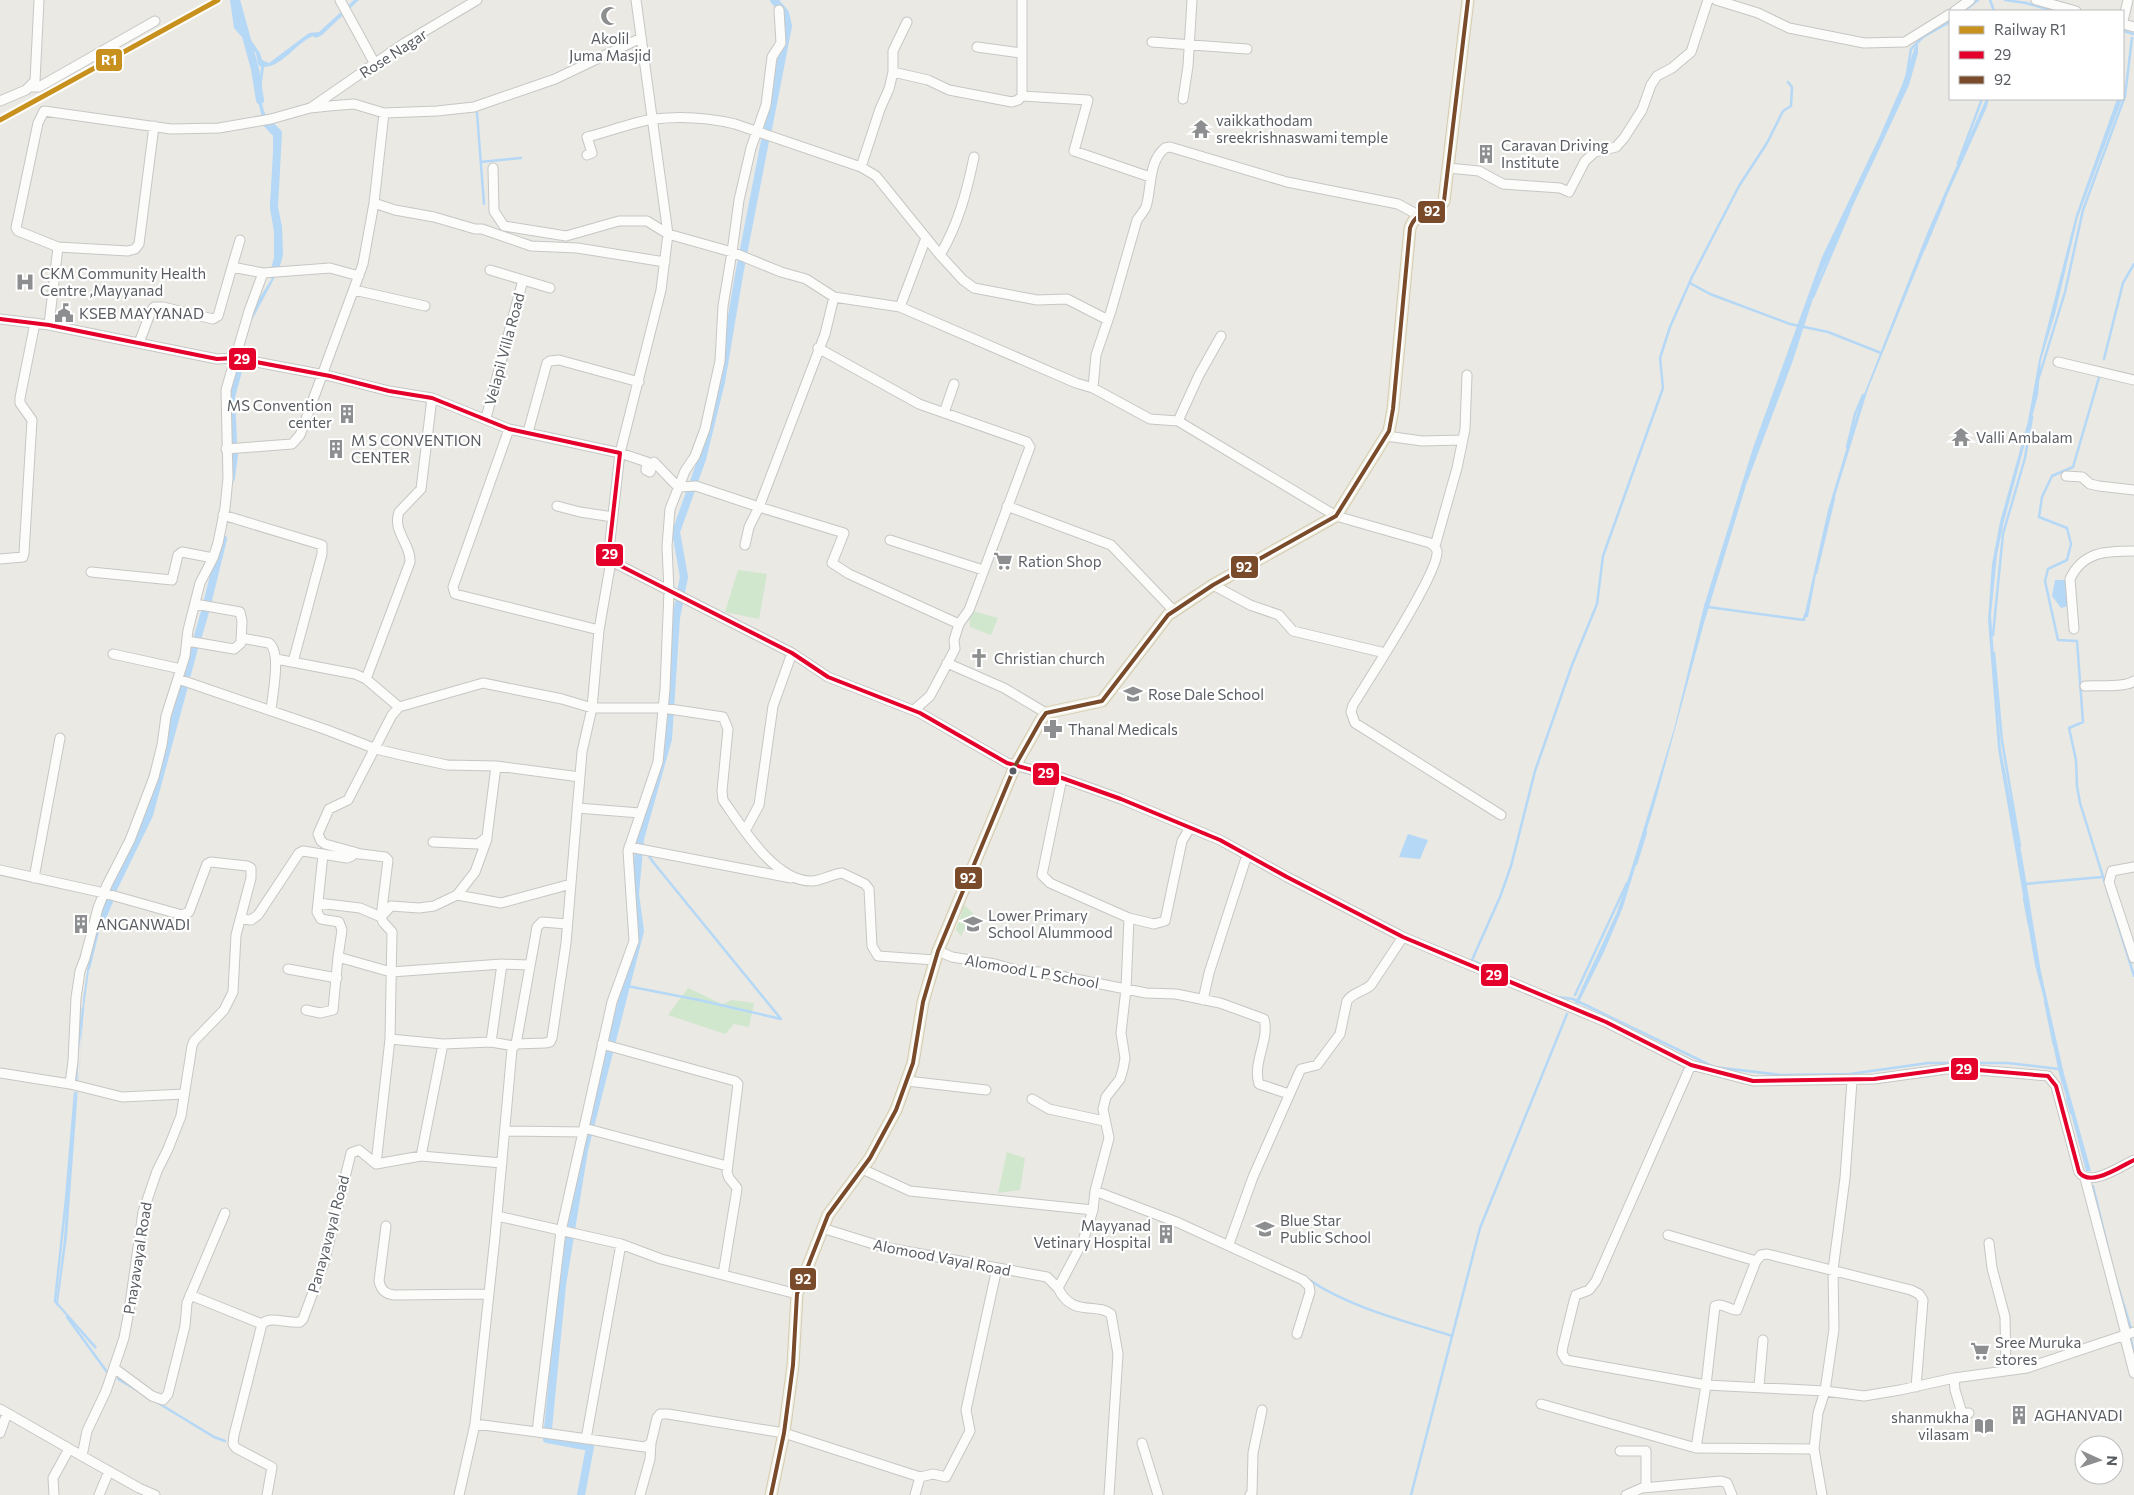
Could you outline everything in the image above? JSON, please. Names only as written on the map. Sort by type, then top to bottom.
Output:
[{"type":"main road","points":[[771,1495],[784,1433],[793,1365],[797,1294],[828,1215],[862,1169],[886,1130],[907,1081],[913,1063],[923,1002],[937,956],[1015,766],[1046,713],[1102,701],[1168,615],[1213,584],[1336,516],[1386,436],[1390,427],[1393,409],[1410,228],[1418,215],[1435,211],[1444,201],[1468,0]]},
{"type":"street","points":[[31,87],[35,81],[39,0]]},
{"type":"street","points":[[340,0],[375,64]]},
{"type":"street","name":"Rose Nagar","points":[[310,108],[403,44],[477,0]]},
{"type":"street","points":[[390,1039],[443,1044],[491,1042],[515,1045],[545,1043],[550,1042],[552,1038],[568,924],[582,752],[592,708],[599,630],[611,561],[609,550],[620,453],[661,290],[668,234],[636,0]]},
{"type":"street","points":[[1022,0],[1022,96]]},
{"type":"street","points":[[1183,99],[1192,0]]},
{"type":"street","points":[[1448,168],[1479,171],[1503,184],[1560,188],[1569,192],[1585,161],[1595,152],[1616,147],[1624,138],[1642,110],[1651,85],[1658,76],[1672,68],[1691,52],[1708,0]]},
{"type":"street","points":[[1716,0],[1758,13],[1789,28],[1864,43],[1905,42],[1949,15]]},
{"type":"street","points":[[1956,10],[1970,0]]},
{"type":"street","points":[[2036,0],[2063,4],[2074,10]]},
{"type":"street","points":[[2124,18],[2128,0]]},
{"type":"street","points":[[537,1432],[561,1232],[612,1002],[634,940],[628,846],[658,762],[670,591],[667,546],[670,509],[685,471],[695,456],[705,429],[720,361],[723,306],[738,200],[766,105],[772,56],[781,43],[779,10]]},
{"type":"street","points":[[0,101],[31,87],[39,87],[155,21]]},
{"type":"street","points":[[861,167],[880,109],[889,89],[893,72],[893,51],[907,22]]},
{"type":"street","points":[[154,126],[139,244],[135,249],[128,252],[58,247],[18,231],[16,228],[41,114],[44,111],[154,126],[171,129],[219,128],[271,119],[310,108],[354,104],[384,113],[437,111],[474,107],[554,79],[641,38]]},
{"type":"street","points":[[1152,42],[1247,49]]},
{"type":"street","points":[[977,47],[1021,53]]},
{"type":"street","points":[[893,72],[928,80],[949,90],[1012,102],[1022,96],[1088,100],[1074,151],[1150,177]]},
{"type":"street","points":[[226,449],[286,444],[297,441],[359,276],[374,204],[384,113]]},
{"type":"street","points":[[587,156],[592,153],[587,137],[653,119],[679,118],[724,121],[757,131],[861,167],[876,176],[940,255],[963,280],[974,288],[1037,300],[1067,299],[1108,320]]},
{"type":"street","points":[[1093,388],[1096,355],[1137,220],[1146,208],[1150,177],[1158,156],[1163,149],[1170,147],[1288,182],[1398,204],[1418,215]]},
{"type":"street","points":[[940,255],[948,242],[960,212],[974,157]]},
{"type":"street","points":[[494,168],[494,211],[504,226],[566,236],[619,221],[647,221],[668,234],[732,252],[781,272],[806,279],[834,297],[900,307],[1093,388],[1150,419],[1178,421],[1336,516],[1435,546]]},
{"type":"street","points":[[374,204],[482,229],[531,246],[577,248],[665,262]]},
{"type":"street","points":[[900,307],[926,238]]},
{"type":"street","points":[[139,343],[150,311],[154,307],[163,307],[213,319],[218,316],[240,240]]},
{"type":"street","points":[[49,325],[58,247]]},
{"type":"street","points":[[232,267],[270,272],[330,268],[359,276]]},
{"type":"street","points":[[490,270],[550,288]]},
{"type":"street","points":[[70,1084],[74,1061],[76,998],[80,971],[104,893],[130,840],[154,776],[162,745],[166,716],[181,669],[200,583],[213,558],[223,515],[228,478],[226,390],[236,358],[270,272]]},
{"type":"street","name":"Velapil Villa Road","points":[[486,418],[523,280]]},
{"type":"street","points":[[354,290],[424,306]]},
{"type":"street","points":[[745,545],[749,527],[759,507],[818,348],[825,334],[834,297]]},
{"type":"street","points":[[0,319],[49,325],[217,359],[236,358],[390,391],[432,398],[486,418],[509,429],[620,453],[646,462],[646,470],[650,472],[654,462],[679,488]]},
{"type":"street","points":[[0,559],[19,559],[24,553],[32,420],[20,402],[20,398],[35,323]]},
{"type":"street","points":[[1178,421],[1199,375],[1222,336]]},
{"type":"street","points":[[818,348],[919,404],[1027,442],[1030,446],[982,570],[969,610],[959,624],[954,640],[955,649],[930,696],[914,710]]},
{"type":"street","points":[[528,432],[547,363],[550,361],[559,360],[639,382]]},
{"type":"street","points":[[2058,362],[2134,380]]},
{"type":"street","points":[[1467,375],[1462,440],[1457,468],[1435,546],[1437,557],[1430,577],[1351,712],[1355,723],[1501,815]]},
{"type":"street","points":[[944,413],[954,384]]},
{"type":"street","points":[[366,679],[410,562],[409,552],[398,528],[397,518],[399,512],[422,489],[432,398]]},
{"type":"street","points":[[509,429],[452,587],[455,594],[599,630]]},
{"type":"street","points":[[1386,436],[1422,442],[1462,440]]},
{"type":"street","points":[[2066,476],[2082,476],[2090,484],[2134,490]]},
{"type":"street","points":[[679,488],[696,486],[844,533],[832,563],[857,578],[959,624]]},
{"type":"street","points":[[557,506],[613,517]]},
{"type":"street","points":[[1007,506],[1111,545],[1174,611]]},
{"type":"street","points":[[223,515],[319,542],[322,545],[322,554],[293,662]]},
{"type":"street","points":[[890,540],[982,570]]},
{"type":"street","points":[[2074,628],[2070,579],[2073,572],[2080,564],[2094,555],[2107,551],[2134,551]]},
{"type":"street","points":[[91,572],[172,580],[178,555],[182,552],[213,558]]},
{"type":"street","points":[[611,561],[792,653],[828,677],[914,710],[1015,766],[1062,778],[1220,840],[1403,936],[1606,1022],[1691,1065],[1753,1081],[1874,1079],[1954,1068],[2048,1076],[2056,1086],[2079,1172],[2085,1178],[2128,1333],[2134,1373]]},
{"type":"street","points":[[1213,584],[1250,605],[1279,615],[1293,631],[1385,653]]},
{"type":"street","points":[[187,641],[234,649],[238,647],[241,638],[242,616],[240,612],[195,604]]},
{"type":"street","points":[[241,638],[269,643],[275,650],[276,659],[271,711]]},
{"type":"street","points":[[745,832],[759,805],[773,706],[792,653]]},
{"type":"street","points":[[113,654],[181,669]]},
{"type":"street","points":[[276,659],[348,671],[366,679],[400,707]]},
{"type":"street","points":[[947,663],[1004,688],[1046,713]]},
{"type":"street","points":[[178,679],[376,749],[448,766],[496,766],[580,777]]},
{"type":"street","points":[[2085,686],[2122,684],[2134,681]]},
{"type":"street","points":[[502,1163],[422,1156],[376,1164],[390,1039],[392,932],[381,917],[388,860],[385,857],[361,854],[325,844],[318,834],[330,809],[348,800],[392,715],[400,707],[483,683],[562,698],[592,708],[663,708],[723,717],[727,722],[728,729],[722,791],[723,800],[754,845],[791,878]]},
{"type":"street","points":[[34,878],[60,738]]},
{"type":"street","points":[[381,917],[391,906],[419,908],[434,906],[457,896],[475,872],[487,837],[496,766]]},
{"type":"street","points":[[1062,778],[1042,875],[1050,883],[1129,918],[1154,924],[1165,922],[1182,841],[1190,828]]},
{"type":"street","points":[[577,808],[640,812]]},
{"type":"street","points":[[433,842],[478,844],[487,837]]},
{"type":"street","points":[[628,846],[791,878]]},
{"type":"street","points":[[241,920],[251,920],[258,915],[299,853],[303,850],[347,858],[352,856],[354,852],[361,854]]},
{"type":"street","points":[[306,1010],[320,1013],[333,1010],[337,978],[342,925],[318,916],[323,854]]},
{"type":"street","points":[[1203,1000],[1208,973],[1248,855]]},
{"type":"street","name":"Pnayavayal Road","points":[[82,1456],[87,1431],[114,1368],[124,1338],[130,1311],[143,1212],[157,1170],[168,1149],[181,1116],[194,1041],[224,1010],[233,992],[236,935],[252,873],[251,868],[247,866],[211,862],[207,864],[189,912],[186,915],[104,893]]},
{"type":"street","points":[[2134,867],[2112,871],[2109,876],[2109,882],[2134,958]]},
{"type":"street","points":[[0,870],[104,893]]},
{"type":"street","name":"Alomood L P School","points":[[791,878],[813,881],[842,873],[865,884],[869,889],[872,946],[878,956],[952,957],[995,964],[1019,971],[1040,972],[1126,989],[1176,994],[1220,1003],[1264,1019],[1266,1027],[1257,1070],[1259,1084],[1289,1094]]},
{"type":"street","points":[[457,896],[500,903],[571,884]]},
{"type":"street","points":[[318,903],[360,908],[381,917]]},
{"type":"street","points":[[1058,1288],[1083,1241],[1093,1210],[1109,1138],[1103,1110],[1106,1097],[1120,1079],[1125,1058],[1121,1033],[1126,989],[1129,918]]},
{"type":"street","points":[[460,1495],[475,1424],[515,1045],[529,965],[538,924],[547,922],[568,924]]},
{"type":"street","points":[[1228,1244],[1253,1176],[1302,1069],[1317,1065],[1340,1034],[1347,1001],[1350,996],[1366,990],[1371,985],[1403,936]]},
{"type":"street","points":[[338,956],[391,972],[502,964],[529,965]]},
{"type":"street","points":[[491,1042],[502,964]]},
{"type":"street","points":[[288,969],[337,978]]},
{"type":"street","points":[[422,1156],[443,1044]]},
{"type":"street","points":[[602,1044],[735,1081],[738,1084],[739,1090],[727,1166],[728,1178],[736,1188],[723,1275]]},
{"type":"street","points":[[1691,1065],[1596,1281],[1589,1290],[1576,1296],[1562,1353],[1563,1357],[1571,1362],[1706,1385],[1759,1386],[1864,1396],[1954,1378],[2027,1368],[2128,1333]]},
{"type":"street","points":[[0,1073],[70,1084],[122,1097],[184,1094]]},
{"type":"street","points":[[1822,1495],[1814,1449],[1818,1413],[1825,1391],[1834,1329],[1833,1270],[1845,1178],[1852,1080]]},
{"type":"street","points":[[907,1081],[986,1090]]},
{"type":"street","points":[[1032,1099],[1049,1109],[1104,1121]]},
{"type":"street","points":[[505,1131],[583,1130],[727,1166]]},
{"type":"street","name":"Panayavayal Road","points":[[262,1324],[270,1319],[296,1323],[303,1319],[324,1263],[351,1153],[359,1150],[376,1164]]},
{"type":"street","points":[[2085,1178],[2110,1172],[2134,1160]]},
{"type":"street","points":[[862,1169],[910,1191],[1093,1210]]},
{"type":"street","points":[[1096,1191],[1228,1244],[1307,1283],[1309,1286],[1309,1296],[1298,1334]]},
{"type":"street","points":[[114,1368],[152,1396],[163,1400],[168,1394],[190,1295],[225,1213]]},
{"type":"street","points":[[497,1216],[561,1232],[621,1244],[661,1260],[797,1294]]},
{"type":"street","points":[[386,1226],[379,1281],[380,1287],[384,1292],[394,1295],[489,1294]]},
{"type":"street","name":"Alomood Vayal Road","points":[[822,1228],[882,1247],[1047,1277],[1058,1288],[1060,1293],[1081,1309],[1107,1310],[1113,1320],[1118,1354],[1109,1495]]},
{"type":"street","points":[[1668,1235],[1756,1261]]},
{"type":"street","points":[[1989,1243],[1992,1268],[2005,1317],[2006,1371]]},
{"type":"street","points":[[586,1439],[621,1244]]},
{"type":"street","points":[[1696,1448],[1706,1385],[1715,1306],[1722,1305],[1732,1310],[1737,1310],[1756,1261],[1761,1256],[1767,1254],[1902,1288],[1918,1294],[1922,1300],[1916,1387]]},
{"type":"street","points":[[640,1495],[650,1459],[651,1443],[657,1418],[664,1414],[784,1433],[920,1476],[933,1474],[946,1478],[970,1431],[966,1410],[996,1268]]},
{"type":"street","points":[[190,1295],[262,1324],[233,1440],[236,1448],[272,1467],[267,1495]]},
{"type":"street","points":[[1759,1386],[1762,1340]]},
{"type":"street","points":[[1954,1378],[1955,1390],[1962,1413],[1969,1413]]},
{"type":"street","points":[[1541,1404],[1696,1448],[1814,1449]]},
{"type":"street","points":[[1251,1494],[1253,1453],[1262,1410]]},
{"type":"street","points":[[0,1433],[4,1411],[69,1449],[155,1495]]},
{"type":"street","points":[[475,1424],[645,1447],[651,1443]]},
{"type":"street","points":[[1142,1443],[1158,1495]]},
{"type":"street","points":[[54,1495],[53,1478],[69,1449]]},
{"type":"street","points":[[1620,1451],[1646,1452],[1646,1488]]},
{"type":"street","points":[[98,1495],[109,1471]]},
{"type":"street","points":[[915,1495],[920,1476]]},
{"type":"street","points":[[1626,1495],[1632,1491],[1646,1488],[1721,1481],[1727,1483],[1732,1495]]},
{"type":"green space","points":[[738,570],[767,574],[759,619],[725,612]]},
{"type":"green space","points":[[969,610],[998,618],[991,635],[970,627]]},
{"type":"green space","points":[[964,905],[973,913],[961,936],[956,930]]},
{"type":"green space","points":[[688,988],[722,1004],[732,1000],[754,1003],[749,1027],[734,1024],[725,1034],[668,1015]]},
{"type":"green space","points":[[1007,1152],[1025,1158],[1020,1190],[998,1193]]},
{"type":"water","points":[[230,0],[239,0],[239,23],[260,53],[262,60],[269,63],[309,33],[319,32],[354,0],[359,0],[322,35],[316,38],[313,36],[277,63],[264,67],[262,105],[267,117],[262,118],[258,101],[261,67],[258,64],[256,53],[234,28]]},
{"type":"water","points":[[1918,44],[1918,53],[1909,85],[1821,274],[1792,363],[1746,485],[1704,623],[1654,806],[1623,907],[1604,952],[1578,1004],[1575,1003],[1617,912],[1630,873],[1674,729],[1704,606],[1753,448],[1822,257],[1879,138],[1902,85],[1915,47]]},
{"type":"water","points":[[1986,100],[1989,100],[1944,202],[1868,389],[1832,506],[1820,553],[1808,617],[1804,617],[1828,510],[1859,407],[1928,231]]},
{"type":"water","points":[[2117,100],[2122,100],[2078,217],[2055,314],[2041,360],[2038,395],[2004,521],[1997,555],[1991,615],[2001,750],[2022,856],[2041,972],[2064,1074],[2091,1171],[2086,1171],[2059,1074],[2045,1003],[2035,965],[1998,749],[1988,620],[1992,564],[2000,522],[2028,421],[2039,360],[2076,215]]},
{"type":"water","points":[[268,123],[277,133],[272,209],[279,247],[276,275],[251,322],[242,355],[239,354],[251,317],[260,297],[271,280],[274,265],[274,232],[270,207],[273,136],[262,124]]},
{"type":"water","points":[[2055,580],[2069,580],[2071,605],[2061,608],[2052,596]]},
{"type":"water","points":[[1408,834],[1428,840],[1420,859],[1399,857]]},
{"type":"water","points":[[93,941],[84,1007],[80,1055],[83,999]]},
{"type":"water","points":[[79,1070],[67,1237],[58,1303],[97,1347],[95,1349],[56,1304],[64,1239],[71,1136]]},
{"type":"water","points":[[2094,1185],[2115,1272],[2133,1331],[2129,1331],[2088,1186]]},
{"type":"waterway","points":[[236,0],[255,69],[260,100]]},
{"type":"waterway","points":[[768,129],[788,26],[785,13],[774,0]]},
{"type":"waterway","points":[[1965,10],[1978,0]]},
{"type":"waterway","points":[[1990,0],[1994,10]]},
{"type":"waterway","points":[[2005,0],[2026,3],[2050,10]]},
{"type":"waterway","points":[[1907,74],[1911,49],[1923,37],[1949,23]]},
{"type":"waterway","points":[[2124,31],[2134,34]]},
{"type":"waterway","points":[[2124,99],[2132,38]]},
{"type":"waterway","points":[[1488,968],[1472,960],[1500,897],[1511,866],[1535,771],[1572,665],[1597,604],[1603,556],[1663,388],[1660,358],[1670,327],[1692,277],[1739,186],[1767,143],[1783,111],[1791,106],[1792,87],[1788,82]]},
{"type":"waterway","points":[[1958,163],[1982,100]]},
{"type":"waterway","points":[[2039,377],[2065,292],[2083,210],[2124,100]]},
{"type":"waterway","points":[[477,113],[484,204]]},
{"type":"waterway","points":[[270,125],[278,133],[274,207],[278,227],[279,255],[275,269]]},
{"type":"waterway","points":[[581,1495],[590,1447],[547,1439],[562,1285],[584,1150],[640,931],[635,894],[640,839],[668,739],[676,618],[684,577],[676,532],[702,459],[721,382],[739,275],[765,141]]},
{"type":"waterway","points":[[481,162],[521,158]]},
{"type":"waterway","points":[[1924,249],[1944,201]]},
{"type":"waterway","points":[[1813,297],[1850,210]]},
{"type":"waterway","points":[[2104,359],[2123,283],[2134,264]]},
{"type":"waterway","points":[[1690,283],[1710,294],[1790,324],[1828,332],[1881,353]]},
{"type":"waterway","points":[[233,442],[231,397],[238,371]]},
{"type":"waterway","points":[[2100,374],[2073,467],[2052,476],[2042,497],[2039,517],[2067,528],[2071,544],[2067,560],[2048,569],[2045,581],[2058,640],[2077,641],[2083,722],[2069,728],[2076,760],[2077,786],[2080,803],[2134,976]]},
{"type":"waterway","points":[[1847,447],[1855,414],[1863,395]]},
{"type":"waterway","points":[[1993,635],[2003,534],[2025,458],[2032,417]]},
{"type":"waterway","points":[[231,478],[234,455]]},
{"type":"waterway","points":[[1816,573],[1834,498]]},
{"type":"waterway","points":[[208,600],[223,539]]},
{"type":"waterway","points":[[1708,607],[1804,620],[1805,615]]},
{"type":"waterway","points":[[198,636],[205,612]]},
{"type":"waterway","points":[[187,674],[194,648]]},
{"type":"waterway","points":[[1994,653],[2002,741],[2020,846]]},
{"type":"waterway","points":[[113,889],[149,815],[184,686]]},
{"type":"waterway","points":[[1636,864],[1646,832]]},
{"type":"waterway","points":[[640,839],[645,848]]},
{"type":"waterway","points":[[627,986],[781,1019],[647,853]]},
{"type":"waterway","points":[[2025,884],[2102,877]]},
{"type":"waterway","points":[[1575,995],[1627,883]]},
{"type":"waterway","points":[[2024,898],[2029,925]]},
{"type":"waterway","points":[[100,923],[109,901]]},
{"type":"waterway","points":[[89,968],[100,923]]},
{"type":"waterway","points":[[1557,997],[1573,999],[1714,1067],[1781,1075],[1850,1074],[1928,1063],[2008,1063],[2059,1069]]},
{"type":"waterway","points":[[2045,1001],[2054,1045]]},
{"type":"waterway","points":[[78,1047],[83,1008]]},
{"type":"waterway","points":[[1411,1495],[1480,1228],[1567,1014]]},
{"type":"waterway","points":[[76,1082],[77,1063]]},
{"type":"waterway","points":[[58,1305],[55,1301],[75,1093]]},
{"type":"waterway","points":[[2067,1099],[2071,1113]]},
{"type":"waterway","points":[[1308,1279],[1341,1298],[1396,1319],[1452,1336]]},
{"type":"waterway","points":[[67,1317],[107,1372]]},
{"type":"waterway","points":[[2130,1336],[2134,1352]]},
{"type":"waterway","points":[[118,1379],[140,1392]]},
{"type":"waterway","points":[[155,1401],[214,1437],[225,1441]]},
{"type":"rail line","name":"R1","points":[[0,120],[218,0]]},
{"type":"transit line","name":"92","points":[[771,1495],[784,1433],[793,1365],[797,1294],[828,1215],[870,1158],[896,1110],[913,1063],[923,1002],[938,951],[1015,766],[1041,720],[1046,713],[1102,701],[1168,615],[1213,585],[1336,516],[1389,431],[1393,409],[1410,228],[1418,217],[1436,210],[1444,201],[1468,0]]},
{"type":"transit line","name":"29","points":[[0,319],[49,325],[217,359],[235,358],[330,376],[389,391],[432,398],[509,429],[620,453],[609,550],[611,561],[792,653],[828,677],[920,713],[1007,763],[1062,778],[1121,799],[1220,840],[1403,937],[1606,1022],[1691,1065],[1753,1081],[1874,1079],[1954,1068],[2048,1076],[2056,1086],[2079,1172],[2090,1178],[2098,1177],[2134,1160]]},
{"type":"place","name":"Akolil Juma Masjid","points":[[610,16]]},
{"type":"place","name":"vaikkathodam sreekrishnaswami temple","points":[[1201,129]]},
{"type":"place","name":"Caravan Driving Institute","points":[[1486,154]]},
{"type":"place","name":"CKM Community Health Centre ,Mayyanad","points":[[25,282]]},
{"type":"place","name":"KSEB MAYYANAD","points":[[64,313]]},
{"type":"place","name":"MS Convention center","points":[[347,414]]},
{"type":"place","name":"Valli Ambalam","points":[[1961,437]]},
{"type":"place","name":"M S CONVENTION CENTER","points":[[336,449]]},
{"type":"place","name":"Ration Shop","points":[[1003,561]]},
{"type":"place","name":"Christian church","points":[[979,658]]},
{"type":"place","name":"Rose Dale School","points":[[1133,694]]},
{"type":"place","name":"Thanal Medicals","points":[[1053,729]]},
{"type":"place","name":"ANGANWADI","points":[[81,924]]},
{"type":"place","name":"Lower Primary School Alummood","points":[[973,924]]},
{"type":"place","name":"Blue Star Public School","points":[[1265,1229]]},
{"type":"place","name":"Mayyanad Vetinary Hospital","points":[[1166,1234]]},
{"type":"place","name":"Sree Muruka stores","points":[[1980,1351]]},
{"type":"place","name":"AGHANVADI","points":[[2019,1415]]},
{"type":"place","name":"shanmukha vilasam","points":[[1984,1426]]}]
